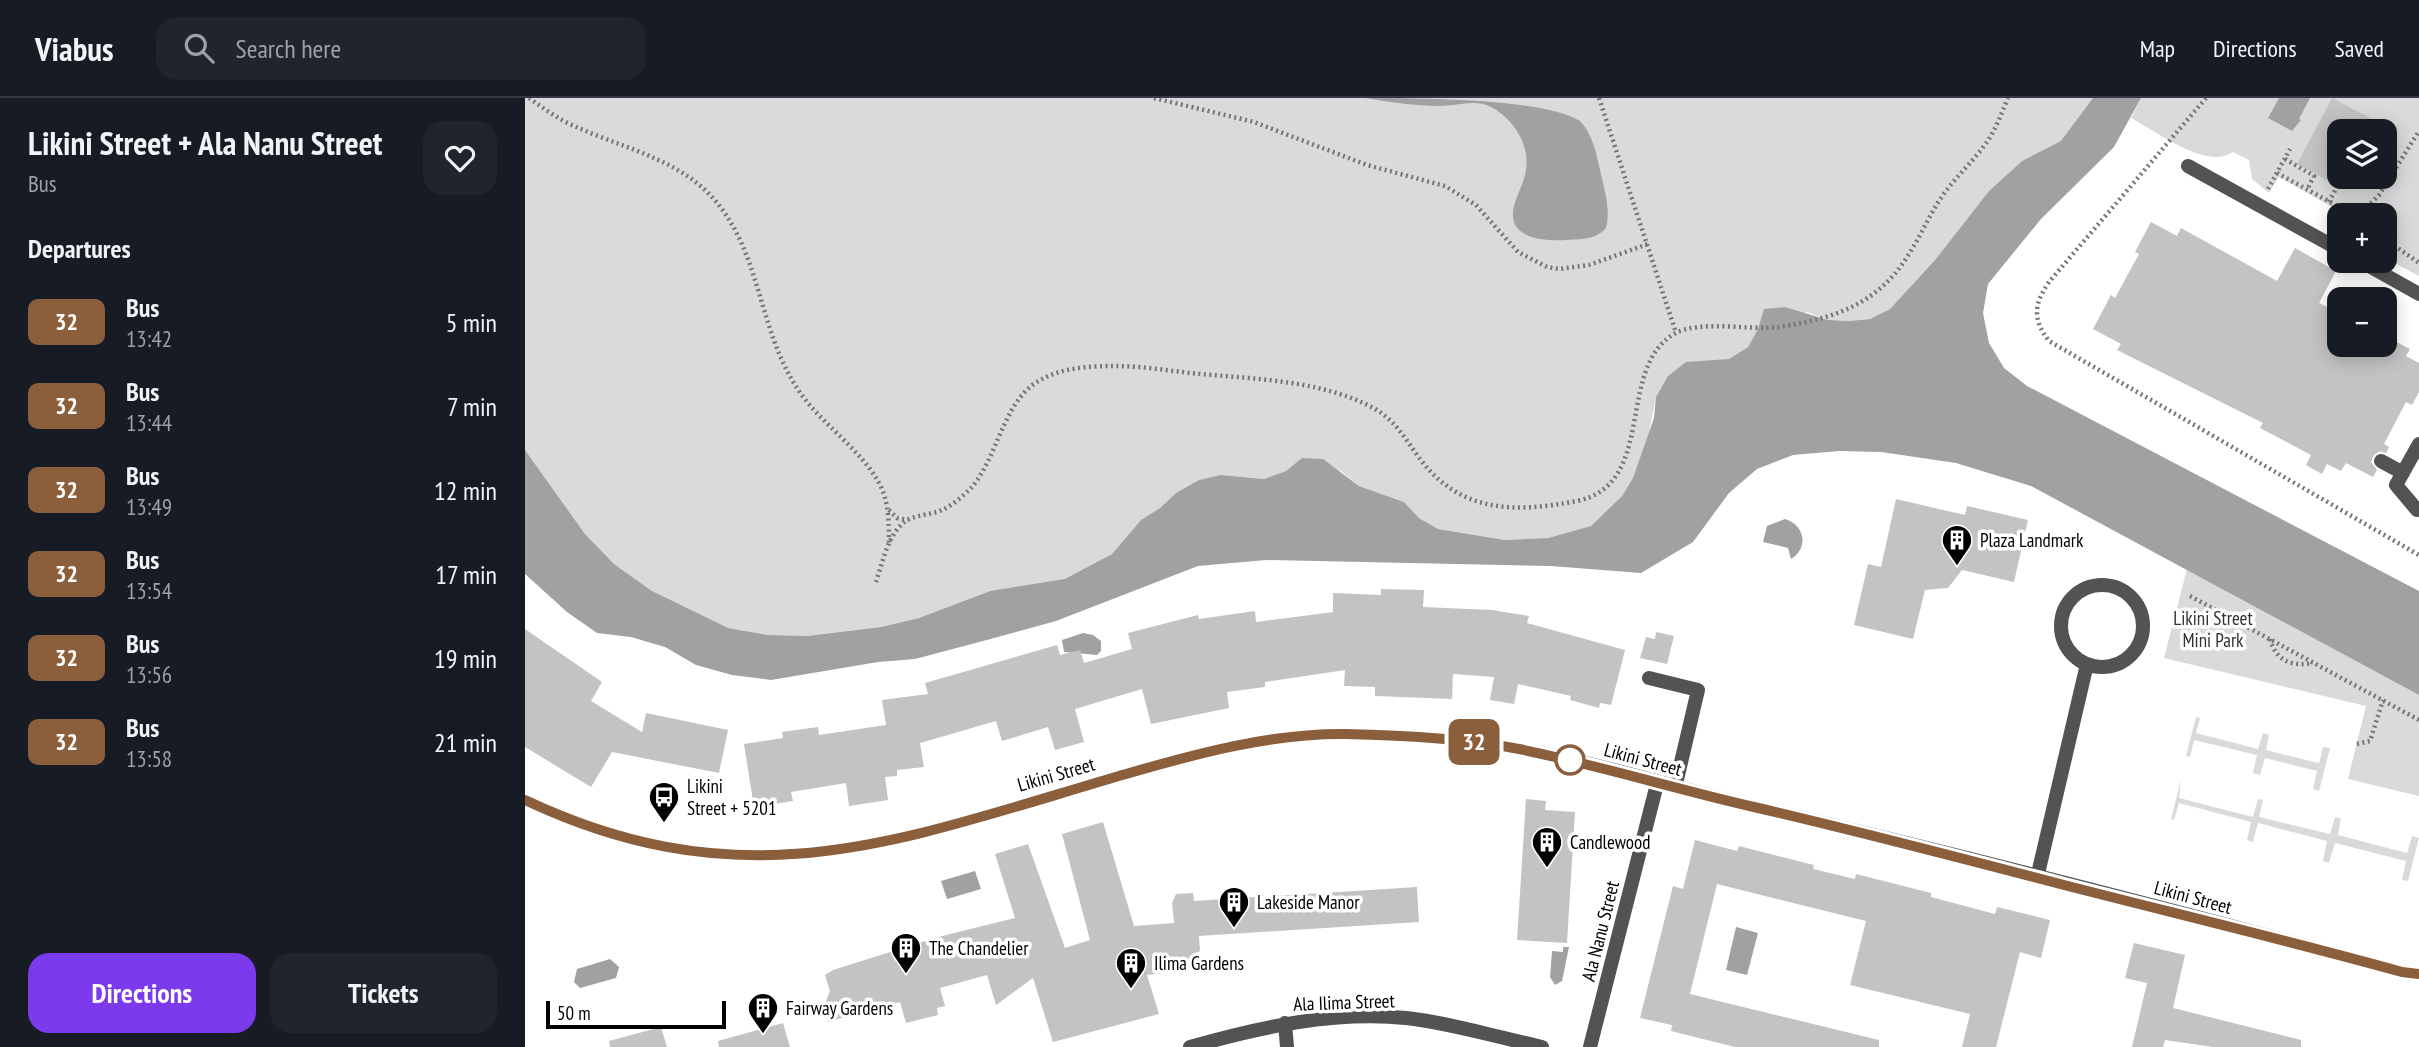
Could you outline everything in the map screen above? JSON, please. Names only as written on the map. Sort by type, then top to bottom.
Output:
[{"type":"street","points":[[2188,166],[2327,243]]},
{"type":"street","points":[[2381,273],[2419,294]]},
{"type":"street","points":[[2417,510],[2396,485],[2419,444]]},
{"type":"street","points":[[2381,461],[2403,473]]},
{"type":"street","points":[[2111,586],[2133,600],[2143,625],[2141,638],[2125,660],[2100,667],[2087,664],[2066,647],[2061,635],[2065,608],[2084,589],[2111,586]]},
{"type":"street","points":[[2037,878],[2087,664]]},
{"type":"street","points":[[1649,678],[1698,690],[1675,788]]},
{"type":"street","name":"Likini Street","points":[[525,800],[587,827],[641,843],[680,850],[755,857],[849,850],[900,840],[1177,760],[1237,747],[1340,734],[1479,742],[1583,763],[1657,784],[1908,843],[2402,972],[2419,974]]},
{"type":"street","name":"Ala Nanu Street","points":[[1590,1047],[1657,784]]},
{"type":"street","name":"Ala Ilima Street","points":[[1191,1047],[1285,1024],[1368,1017],[1405,1018],[1542,1047]]},
{"type":"street","points":[[1285,1024],[1287,1047]]},
{"type":"path","points":[[529,98],[572,125],[674,169],[702,187],[727,213],[750,258],[768,329],[786,369],[805,399],[881,486],[892,516],[908,520]]},
{"type":"path","points":[[1154,98],[1254,122],[1367,165],[1445,186],[1476,205],[1518,252],[1547,267],[1559,269],[1589,265],[1648,244]]},
{"type":"path","points":[[1599,98],[1676,333]]},
{"type":"path","points":[[876,582],[890,543],[900,525],[943,510],[971,488],[993,456],[1014,407],[1037,382],[1071,369],[1117,366],[1265,380],[1333,393],[1387,416],[1436,478],[1451,492],[1469,501],[1513,507],[1580,500],[1607,487],[1615,475],[1634,434],[1644,376],[1651,359],[1676,333],[1702,327],[1742,330],[1813,322],[1837,315],[1876,293],[1905,262],[1944,193],[1991,136],[2008,98]]},
{"type":"path","points":[[2206,98],[2049,282],[2038,299],[2035,314],[2040,329],[2049,341],[2419,555]]},
{"type":"path","points":[[2370,203],[2379,195],[2419,131]]},
{"type":"path","points":[[2268,190],[2290,149]]},
{"type":"path","points":[[2285,159],[2315,175],[2307,190]]},
{"type":"path","points":[[2277,173],[2329,202],[2336,189]]},
{"type":"path","points":[[2397,247],[2419,262]]},
{"type":"path","points":[[887,506],[890,543]]},
{"type":"path","points":[[2190,596],[2419,720]]},
{"type":"path","points":[[2270,639],[2279,657],[2290,663],[2314,663]]},
{"type":"path","points":[[2357,744],[2370,741],[2383,700]]},
{"type":"green space","points":[[525,98],[2093,98],[2061,142],[2022,161],[1989,191],[1935,260],[1890,309],[1870,319],[1849,321],[1828,320],[1807,312],[1758,329],[1748,347],[1729,359],[1708,362],[1656,397],[1648,438],[1633,478],[1622,496],[1591,526],[1548,538],[1505,540],[1438,529],[1419,518],[1404,502],[1359,486],[1341,471],[1303,458],[1286,471],[1264,479],[1221,475],[1176,493],[1160,508],[1141,520],[1112,554],[1065,580],[990,591],[919,618],[881,627],[807,636],[768,635],[728,628],[691,613],[652,591],[614,564],[585,534],[525,450]]},
{"type":"green space","points":[[2141,98],[2419,98],[2419,276],[2397,264],[2397,203],[2327,204],[2279,177],[2269,193],[2252,179],[2249,160],[2233,152],[2222,157],[2210,157],[2167,139],[2131,118]]},
{"type":"green space","name":"Likini Street Mini Park","points":[[2187,569],[2419,695],[2419,796],[2348,779],[2366,706],[2164,658]]},
{"type":"green space","points":[[2196,717],[2200,718],[2196,733],[2258,749],[2263,733],[2269,735],[2266,750],[2319,763],[2323,747],[2330,748],[2319,791],[2313,789],[2317,771],[2265,758],[2260,775],[2253,773],[2257,755],[2194,740],[2190,757],[2186,756]]},
{"type":"green space","points":[[2181,780],[2179,798],[2253,817],[2258,799],[2263,800],[2259,817],[2330,834],[2335,817],[2341,818],[2338,835],[2407,853],[2412,836],[2419,838],[2408,881],[2402,880],[2406,861],[2335,843],[2329,863],[2323,861],[2327,841],[2258,823],[2253,842],[2247,840],[2251,822],[2179,803],[2174,820],[2171,819]]},
{"type":"shaded area","points":[[1365,98],[1445,99],[1509,104],[1562,113],[1580,121],[1591,138],[1597,158],[1607,206],[1606,228],[1593,237],[1566,240],[1547,240],[1521,232],[1513,217],[1526,170],[1525,151],[1514,126],[1493,108],[1480,103],[1431,106]]},
{"type":"shaded area","points":[[2093,98],[2141,98],[2114,147],[2041,219],[1988,284],[1983,313],[1989,343],[2004,368],[2027,386],[2419,591],[2419,695],[2031,486],[1956,463],[1881,452],[1839,451],[1793,455],[1757,469],[1729,493],[1693,542],[1641,573],[1551,566],[1266,560],[1198,566],[1056,621],[983,641],[915,659],[878,662],[771,680],[732,675],[696,665],[665,647],[631,637],[597,633],[567,612],[525,574],[525,450],[585,534],[614,564],[652,591],[728,628],[768,635],[807,636],[881,627],[919,618],[990,591],[1065,579],[1112,554],[1141,520],[1160,508],[1176,493],[1199,480],[1221,475],[1264,479],[1286,471],[1302,458],[1323,459],[1359,486],[1404,502],[1419,518],[1438,529],[1505,540],[1548,538],[1591,526],[1622,496],[1633,478],[1654,418],[1656,397],[1668,376],[1686,362],[1729,359],[1748,347],[1758,329],[1764,309],[1785,307],[1828,320],[1849,321],[1870,319],[1890,309],[1935,260],[1989,191],[2022,161],[2061,141]]},
{"type":"shaded area","points":[[2279,98],[2310,98],[2299,119],[2301,120],[2292,131],[2268,118]]},
{"type":"shaded area","points":[[1785,519],[1797,526],[1802,537],[1800,549],[1791,559],[1788,548],[1763,542],[1767,526]]},
{"type":"shaded area","points":[[1083,633],[1093,635],[1101,641],[1101,651],[1097,655],[1064,652],[1062,640]]},
{"type":"shaded area","points":[[975,871],[981,889],[947,899],[941,881]]},
{"type":"shaded area","points":[[1736,927],[1758,933],[1747,975],[1726,970]]},
{"type":"shaded area","points":[[1563,947],[1569,947],[1562,981],[1555,985],[1550,977],[1552,951],[1563,952]]},
{"type":"shaded area","points":[[610,959],[619,967],[616,978],[580,988],[574,982],[577,969]]},
{"type":"building","points":[[2332,98],[2372,119],[2327,119],[2327,180],[2297,164]]},
{"type":"building","points":[[2151,222],[2177,236],[2181,228],[2277,281],[2295,248],[2327,266],[2327,273],[2335,273],[2319,303],[2327,307],[2327,357],[2397,357],[2397,342],[2410,349],[2406,356],[2419,363],[2419,392],[2412,405],[2406,402],[2384,444],[2389,447],[2386,453],[2380,451],[2373,456],[2371,462],[2377,470],[2373,477],[2346,463],[2341,471],[2327,464],[2322,474],[2306,465],[2311,455],[2260,428],[2263,423],[2117,350],[2121,344],[2093,329],[2111,295],[2115,298],[2139,254],[2135,252]]},
{"type":"building","name":"Plaza Landmark","points":[[1896,499],[1965,515],[1967,506],[2028,520],[2014,582],[1962,570],[1948,588],[1925,590],[1913,639],[1854,625],[1868,564],[1881,567]]},
{"type":"building","points":[[1381,589],[1424,590],[1423,607],[1492,610],[1529,616],[1527,623],[1625,650],[1611,705],[1600,703],[1599,708],[1570,700],[1571,696],[1518,684],[1514,704],[1490,700],[1494,677],[1453,674],[1452,699],[1375,696],[1375,687],[1344,686],[1345,670],[1265,682],[1265,687],[1227,692],[1229,708],[1151,724],[1142,689],[1075,709],[1084,742],[1055,750],[1048,727],[1002,741],[996,721],[920,743],[924,767],[897,770],[897,776],[885,777],[888,800],[849,806],[846,783],[791,792],[793,801],[754,807],[744,744],[783,738],[782,732],[818,727],[819,735],[886,725],[882,700],[928,694],[925,683],[1057,645],[1060,655],[1080,650],[1084,663],[1132,649],[1128,633],[1198,615],[1199,619],[1255,611],[1256,622],[1333,612],[1333,593],[1381,595]]},
{"type":"building","points":[[525,629],[602,682],[591,701],[642,732],[646,713],[728,730],[719,773],[612,752],[591,787],[525,747]]},
{"type":"building","points":[[1656,632],[1674,636],[1667,664],[1640,658],[1646,637],[1655,639]]},
{"type":"building","name":"Candlewood","points":[[1526,799],[1546,801],[1545,810],[1575,812],[1567,943],[1517,940]]},
{"type":"building","points":[[1103,822],[1134,926],[1174,923],[1172,903],[1176,894],[1193,893],[1194,901],[1417,887],[1419,922],[1199,936],[1200,951],[1191,956],[1179,971],[1147,975],[1159,1014],[1053,1042],[1033,978],[996,1005],[987,975],[940,988],[945,1006],[937,1008],[938,1015],[906,1023],[900,1002],[828,1022],[823,1009],[830,991],[825,975],[833,970],[938,937],[1015,918],[995,854],[1028,844],[1065,948],[1090,940],[1062,834]]},
{"type":"building","points":[[1695,840],[1737,851],[1739,846],[1814,865],[1813,869],[1855,879],[1856,874],[1931,893],[1931,897],[1995,914],[1997,907],[2050,920],[2041,958],[2020,952],[1996,1047],[1962,1047],[1970,1014],[1850,985],[1866,921],[1717,884],[1690,994],[1879,1040],[1879,1047],[1735,1047],[1671,1031],[1672,1025],[1640,1018],[1673,886],[1683,889]]},
{"type":"building","points":[[2134,943],[2185,955],[2173,1008],[2301,1040],[2301,1047],[2213,1047],[2165,1040],[2163,1047],[2132,1047],[2147,983],[2125,978]]},
{"type":"building","name":"Fairway Gardens","points":[[783,1023],[790,1047],[719,1047],[718,1041]]},
{"type":"building","points":[[661,1027],[667,1047],[610,1047],[609,1041]]},
{"type":"bus line","name":"32","points":[[525,800],[587,827],[641,843],[726,856],[794,856],[849,850],[900,840],[1177,760],[1237,747],[1340,734],[1479,742],[1583,763],[1657,784],[1908,843],[2402,972],[2419,974]]},
{"type":"place","name":"Plaza Landmark","points":[[1957,567]]},
{"type":"place","name":"Likini Street + 5201","points":[[664,824]]},
{"type":"place","name":"Candlewood","points":[[1547,869]]},
{"type":"place","name":"Lakeside Manor","points":[[1234,929]]},
{"type":"place","name":"The Chandelier","points":[[906,975]]},
{"type":"place","name":"Ilima Gardens","points":[[1131,990]]},
{"type":"place","name":"Fairway Gardens","points":[[763,1035]]}]
